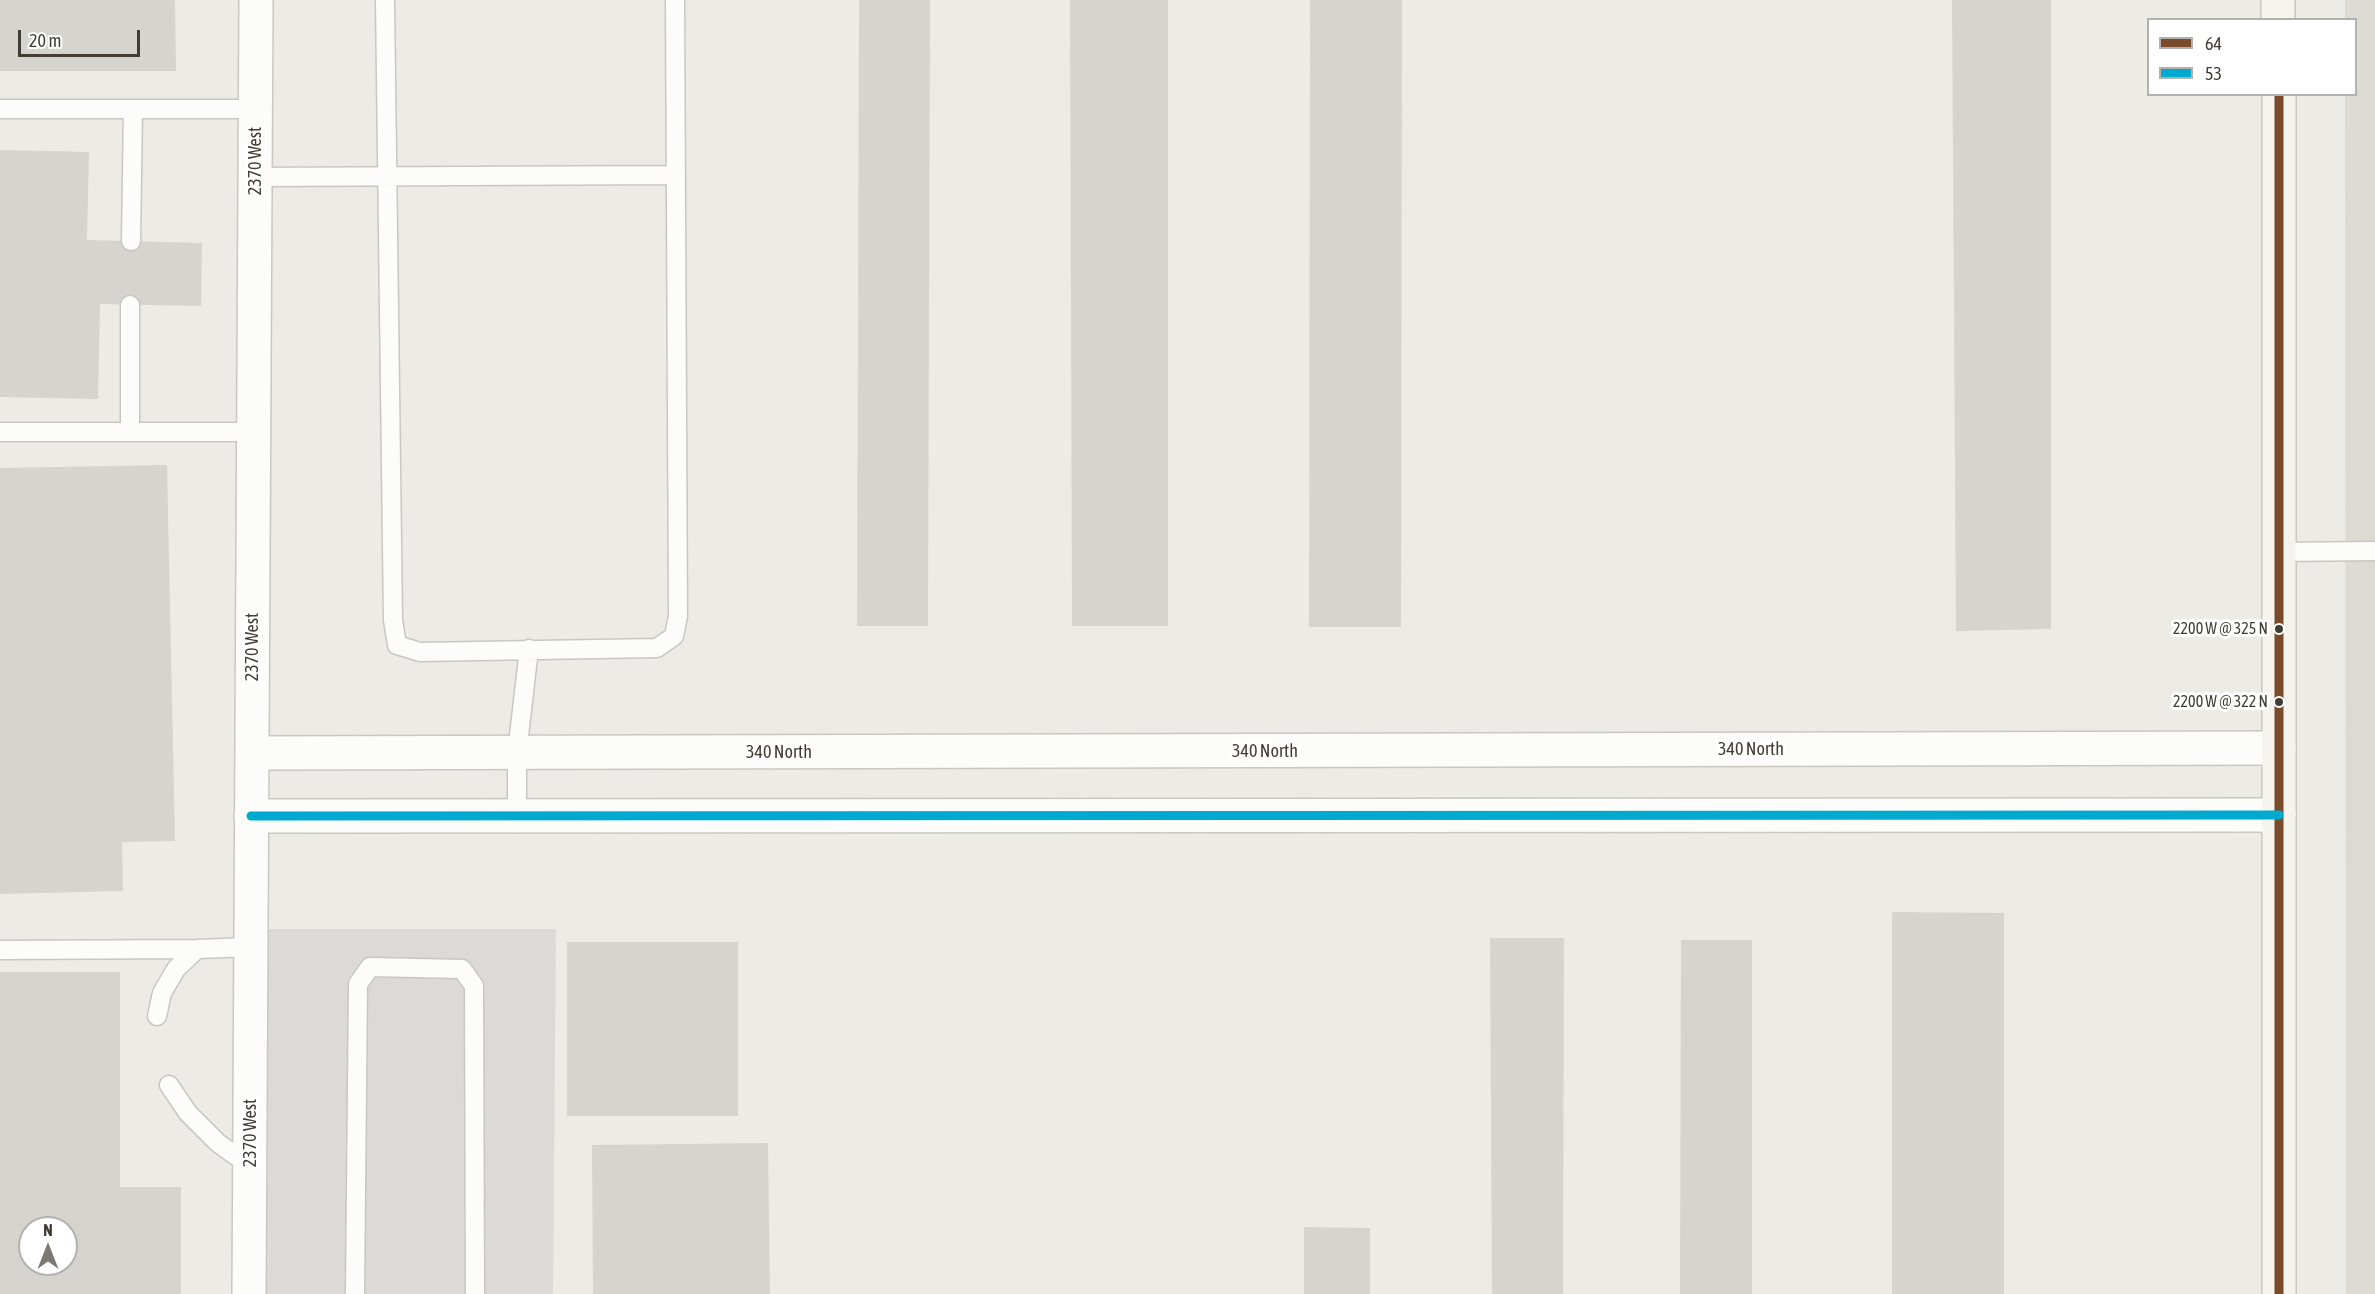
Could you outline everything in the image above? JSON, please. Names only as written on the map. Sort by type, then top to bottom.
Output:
[{"type":"street","name":"2370 West","points":[[249,1294],[256,0]]},
{"type":"street","points":[[2278,0],[2278,18]]},
{"type":"street","points":[[2278,96],[2279,1294]]},
{"type":"street","name":"340 North","points":[[252,753],[2279,748]]},
{"type":"street","points":[[251,816],[2279,815]]},
{"type":"lane","points":[[385,0],[393,620],[397,645],[420,651],[657,648],[674,636],[678,616],[675,0]]},
{"type":"lane","points":[[0,109],[255,109]]},
{"type":"lane","points":[[132,241],[133,109]]},
{"type":"lane","points":[[255,177],[675,175]]},
{"type":"lane","points":[[130,305],[130,430]]},
{"type":"lane","points":[[0,432],[130,430],[254,432]]},
{"type":"lane","points":[[2279,552],[2375,551]]},
{"type":"lane","points":[[517,816],[517,753],[529,650]]},
{"type":"lane","points":[[0,950],[251,947]]},
{"type":"lane","points":[[157,1016],[162,993],[176,969],[197,949]]},
{"type":"lane","points":[[355,1294],[358,984],[370,967],[462,969],[474,986],[475,1294]]},
{"type":"lane","points":[[169,1085],[188,1113],[218,1143],[250,1166]]},
{"type":"shaded area","points":[[2345,0],[2375,0],[2375,1294],[2346,1294],[2345,96],[2357,96],[2357,18],[2345,18]]},
{"type":"shaded area","points":[[266,929],[556,929],[553,1294],[266,1294]]},
{"type":"building","points":[[0,0],[175,0],[176,71],[0,71]]},
{"type":"building","points":[[859,0],[930,0],[928,626],[857,626]]},
{"type":"building","points":[[1070,0],[1168,0],[1168,626],[1072,626]]},
{"type":"building","points":[[1310,0],[1402,0],[1401,627],[1309,627]]},
{"type":"building","points":[[1952,0],[2051,0],[2051,629],[1956,631]]},
{"type":"building","points":[[0,150],[89,152],[87,240],[202,243],[201,306],[100,304],[98,399],[0,397]]},
{"type":"building","points":[[167,465],[175,841],[122,842],[123,891],[0,894],[0,468]]},
{"type":"building","points":[[1892,912],[2004,913],[2004,1294],[1892,1294]]},
{"type":"building","points":[[1490,938],[1564,938],[1563,1294],[1492,1294]]},
{"type":"building","points":[[1681,940],[1752,940],[1752,1294],[1680,1294]]},
{"type":"building","points":[[567,942],[738,942],[738,1116],[567,1116]]},
{"type":"building","points":[[0,972],[120,972],[120,1187],[181,1187],[181,1294],[0,1294]]},
{"type":"building","points":[[768,1143],[770,1294],[593,1294],[592,1145]]},
{"type":"building","points":[[1304,1227],[1370,1228],[1370,1294],[1304,1294]]},
{"type":"transit line","name":"64","points":[[2279,96],[2279,1294]]},
{"type":"transit line","name":"53","points":[[251,816],[2279,815]]},
{"type":"place","name":"2200 W @ 325 N","points":[[2279,629]]},
{"type":"place","name":"2200 W @ 322 N","points":[[2279,702]]}]
